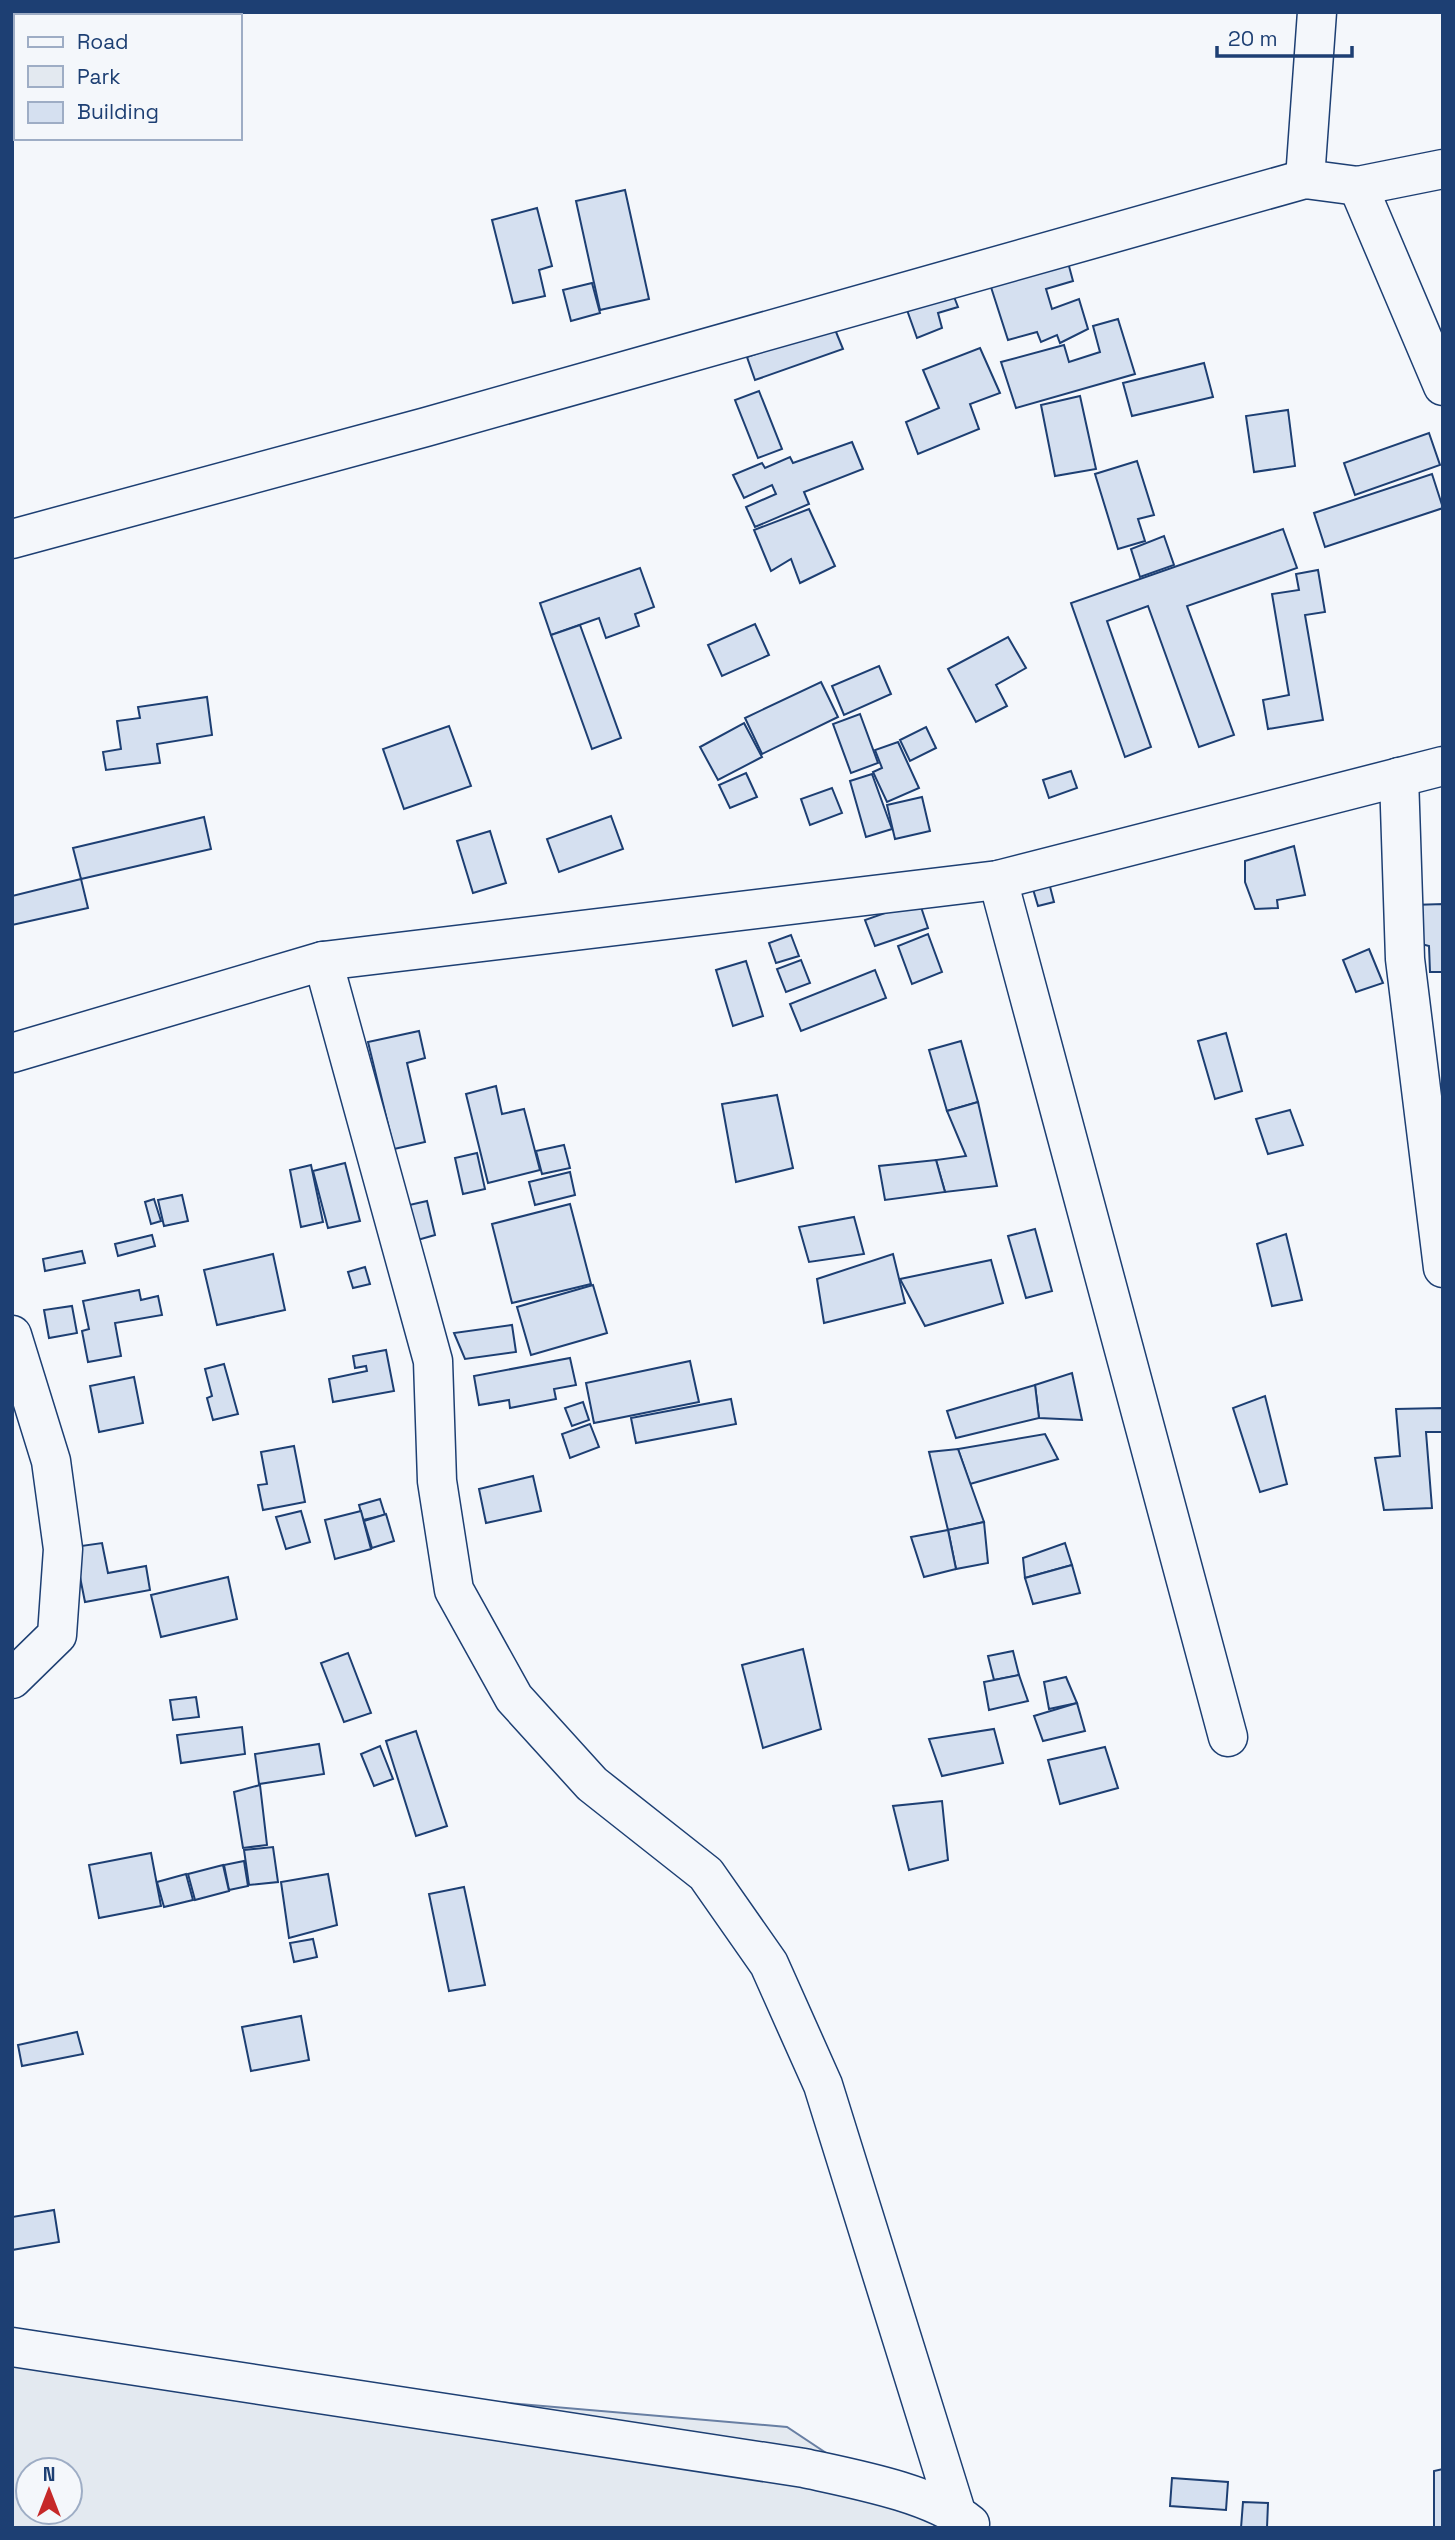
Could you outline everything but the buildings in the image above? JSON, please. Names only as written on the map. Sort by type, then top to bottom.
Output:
[{"type":"street","points":[[1305,179],[1317,12]]},
{"type":"street","points":[[12,539],[426,428],[1305,179],[1358,186],[1443,169]]},
{"type":"street","points":[[1358,186],[1443,386]]},
{"type":"street","points":[[12,1053],[323,961],[998,880],[1443,766]]},
{"type":"street","points":[[1399,777],[1405,959],[1443,1268]]},
{"type":"street","points":[[998,880],[1228,1737]]},
{"type":"street","points":[[323,961],[433,1362],[437,1481],[454,1590],[514,1698],[592,1784],[706,1874],[769,1964],[823,2085],[965,2520]]},
{"type":"street","points":[[12,1335],[51,1461],[63,1549],[57,1635],[12,1679]]},
{"type":"street","points":[[12,2347],[804,2468],[879,2485],[965,2520]]},
{"type":"green space","points":[[12,2365],[382,2392],[787,2427],[939,2528],[12,2528]]}]
